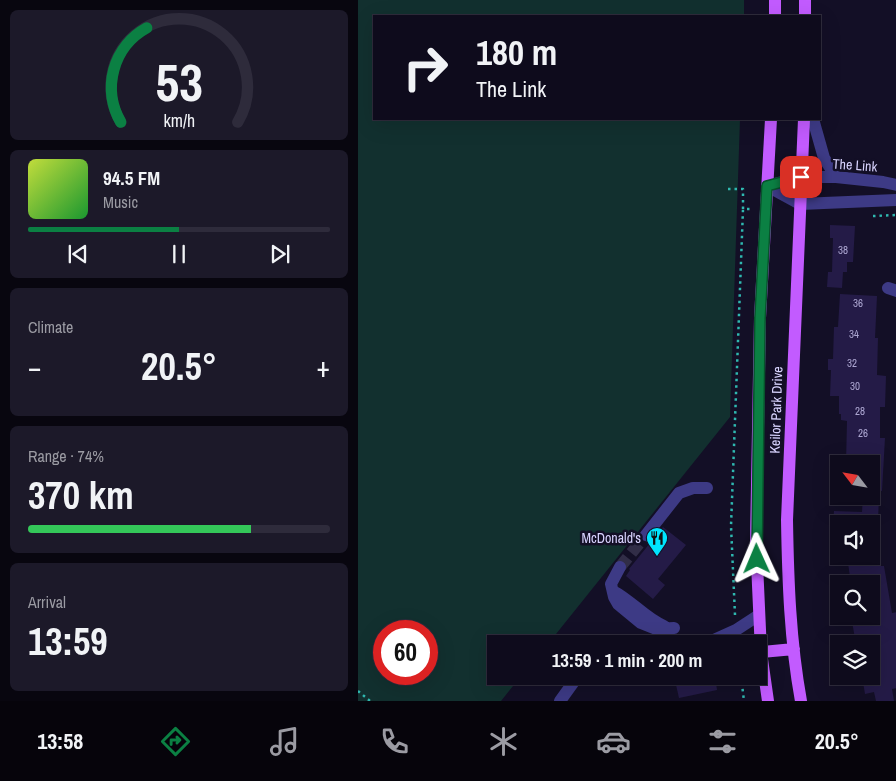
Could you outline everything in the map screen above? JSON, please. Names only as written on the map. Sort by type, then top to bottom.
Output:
[{"type":"main road","points":[[775,0],[775,15]]},
{"type":"main road","points":[[805,0],[805,15]]},
{"type":"main road","name":"Keilor Park Drive","points":[[760,635],[756,541],[759,328],[771,120]]},
{"type":"main road","name":"Keilor Park Drive","points":[[801,701],[788,580],[787,520],[804,120]]},
{"type":"main road","points":[[767,651],[794,648]]},
{"type":"main road","name":"Keilor Park Drive","points":[[765,685],[768,701]]},
{"type":"street","points":[[813,120],[824,158],[836,177]]},
{"type":"street","name":"The Link","points":[[767,186],[801,177],[836,177],[896,185]]},
{"type":"street","points":[[767,186],[800,204],[896,200]]},
{"type":"street","points":[[646,535],[679,493],[693,488],[707,488]]},
{"type":"street","points":[[620,568],[611,584],[618,604],[642,623],[656,629],[674,628]]},
{"type":"street","points":[[725,635],[736,630],[759,614]]},
{"type":"street","points":[[560,701],[572,685]]},
{"type":"path","points":[[728,189],[741,189]]},
{"type":"path","points":[[736,630],[731,563],[731,526],[743,208]]},
{"type":"path","points":[[742,685],[744,701]]},
{"type":"path","points":[[358,691],[370,701]]},
{"type":"green space","points":[[358,0],[744,0],[744,15],[373,15],[373,120],[740,120],[730,417],[555,635],[487,635],[487,685],[514,685],[501,701],[358,701]]},
{"type":"building","points":[[830,225],[855,226],[853,262],[847,262],[847,272],[843,272],[842,288],[827,287],[828,272],[832,272],[833,238],[830,238]]},
{"type":"building","points":[[840,294],[877,296],[875,338],[878,338],[877,375],[886,376],[885,407],[880,407],[880,438],[885,438],[882,491],[880,491],[880,455],[846,455],[847,421],[841,420],[841,414],[839,414],[839,396],[830,396],[831,370],[828,370],[828,359],[833,359],[834,327],[838,327]]},
{"type":"building","points":[[862,505],[879,505],[878,515],[834,515],[834,511],[862,512]]},
{"type":"building","name":"McDonald's","points":[[663,527],[686,545],[658,579],[665,585],[653,599],[626,576],[629,569]]},
{"type":"building","points":[[848,565],[884,566],[892,613],[897,612],[897,688],[892,689],[894,701],[876,701],[874,692],[865,694],[864,685],[880,685],[880,635],[854,635],[853,625],[880,625],[880,575],[850,575]]},
{"type":"building","points":[[676,685],[716,685],[717,690],[679,698]]},
{"type":"tunnel","points":[[620,567],[646,535]]},
{"type":"place","name":"McDonald's","points":[[657,557]]},
{"type":"route","points":[[757,559],[760,318],[767,186],[801,177]]}]
